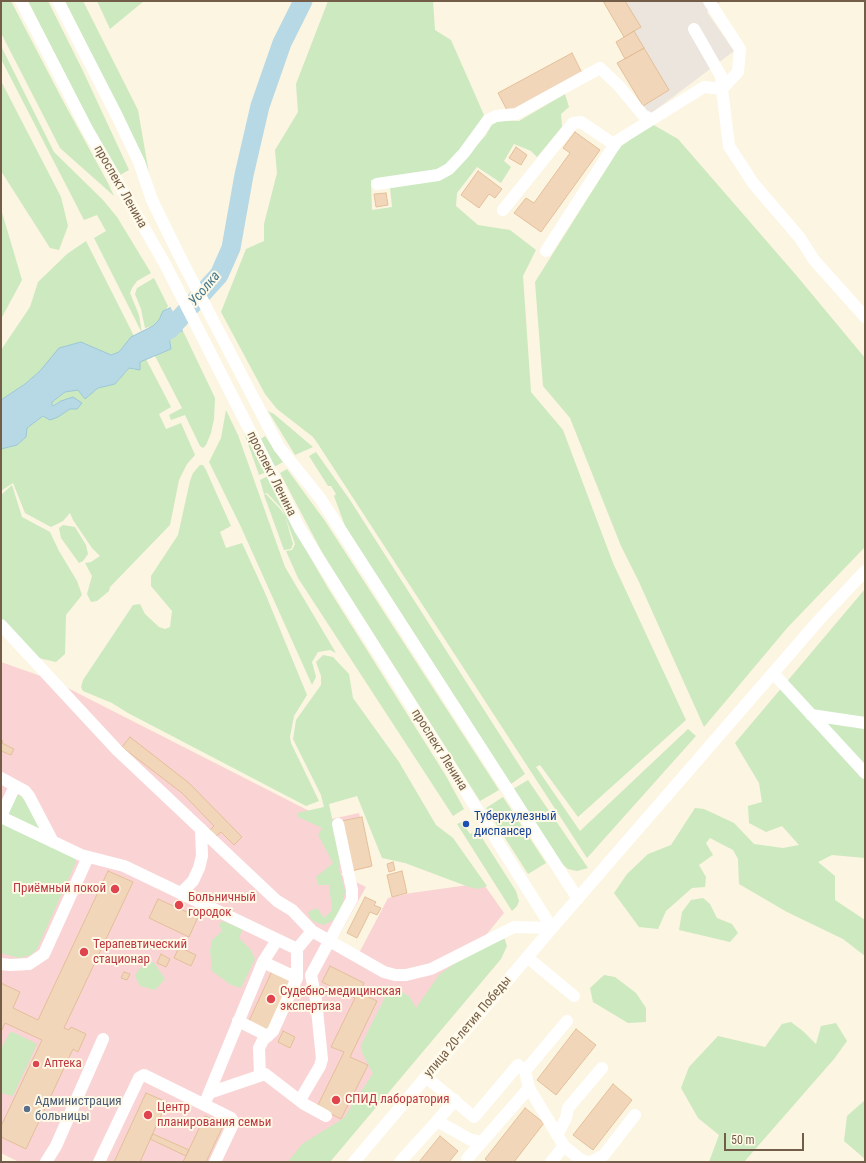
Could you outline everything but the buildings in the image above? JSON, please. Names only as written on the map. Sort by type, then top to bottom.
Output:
[{"type":"street","name":"проспект Ленина","points":[[21,1],[87,128],[165,264],[300,529],[552,928]]},
{"type":"street","name":"проспект Ленина","points":[[58,1],[120,122],[139,162],[152,200],[180,257],[279,447],[320,498],[578,899]]},
{"type":"street","points":[[546,250],[617,141],[704,87],[722,88],[738,72],[740,49],[709,1]]},
{"type":"street","points":[[694,29],[718,70],[722,88],[729,146],[753,182],[800,238],[814,260],[865,317]]},
{"type":"street","points":[[377,184],[438,175],[448,169],[464,153],[488,120],[496,116],[516,114],[600,68],[619,86],[643,115],[651,119]]},
{"type":"street","points":[[503,210],[573,123],[582,122],[615,145]]},
{"type":"street","name":"улица 20-летия Победы","points":[[354,1162],[552,928],[819,620],[865,571]]},
{"type":"street","points":[[1,625],[117,750],[277,901],[292,910],[312,931],[384,972],[395,975],[406,975],[430,969],[514,927],[552,928]]},
{"type":"street","points":[[773,673],[865,773]]},
{"type":"street","points":[[811,715],[865,723]]},
{"type":"street","points":[[1,778],[13,790],[29,796],[53,842]]},
{"type":"street","points":[[13,790],[1,817],[88,857],[124,866],[296,949]]},
{"type":"street","points":[[300,1100],[320,1066],[322,1058],[316,1000],[311,975],[331,941],[352,899],[338,824]]},
{"type":"street","points":[[181,893],[192,881],[199,868],[202,856],[201,829]]},
{"type":"street","points":[[1,964],[10,966],[29,964],[44,954],[88,857]]},
{"type":"street","points":[[260,1075],[259,1048],[273,1031],[297,972],[296,949],[312,931]]},
{"type":"street","points":[[206,1098],[263,962],[277,940]]},
{"type":"street","points":[[527,957],[574,996]]},
{"type":"street","points":[[263,962],[311,975]]},
{"type":"street","points":[[525,1071],[567,1021]]},
{"type":"street","points":[[238,1022],[268,1036]]},
{"type":"street","points":[[46,1162],[56,1146],[103,1039]]},
{"type":"street","points":[[426,1077],[474,1117],[518,1065],[525,1071],[529,1088],[564,1146],[581,1160],[590,1162],[604,1155],[635,1115]]},
{"type":"street","points":[[557,1135],[566,1118],[568,1108],[602,1068]]},
{"type":"street","points":[[206,1098],[265,1074],[300,1100],[326,1116]]},
{"type":"street","points":[[98,1162],[141,1076],[144,1075],[206,1098],[233,1120],[234,1122],[215,1162]]},
{"type":"street","points":[[467,1159],[529,1088]]},
{"type":"street","points":[[400,1162],[455,1100]]},
{"type":"street","points":[[437,1121],[471,1140],[482,1142]]},
{"type":"street","points":[[551,1162],[564,1146]]},
{"type":"shaded area","points":[[603,1],[722,1],[707,12],[734,51],[649,115],[617,63],[625,58],[616,42],[624,37]]},
{"type":"shaded area","name":"Больничный городок","points":[[1,662],[52,680],[327,820],[359,813],[371,867],[340,874],[366,887],[336,941],[359,953],[388,898],[411,893],[483,883],[504,913],[486,935],[489,946],[310,1162],[19,1162],[1,1153]]},
{"type":"green space","points":[[1,1],[11,1],[114,196],[60,148],[1,33]]},
{"type":"green space","points":[[28,1],[48,1],[83,71],[129,170],[120,175],[92,127]]},
{"type":"green space","points":[[65,1],[83,1],[138,110],[150,179],[120,111]]},
{"type":"green space","points":[[97,1],[144,1],[110,29]]},
{"type":"green space","points":[[328,1],[433,1],[435,30],[451,40],[484,115],[476,129],[449,164],[436,171],[371,180],[372,210],[392,207],[390,188],[454,171],[486,135],[492,124],[500,120],[519,121],[565,94],[569,107],[561,114],[562,127],[537,157],[531,151],[514,144],[504,161],[511,167],[501,183],[477,167],[457,193],[456,206],[478,225],[510,230],[536,250],[523,276],[531,392],[563,430],[613,563],[686,720],[578,817],[540,765],[536,767],[580,831],[688,729],[696,736],[587,858],[318,444],[313,437],[277,409],[265,394],[221,312],[246,249],[264,241],[264,224],[277,173],[275,150],[298,112],[296,84]]},
{"type":"green space","points":[[1,46],[54,152],[103,200],[117,217],[151,273],[137,281],[130,293],[139,315],[142,333],[94,238],[106,231],[97,215],[84,220],[1,59]]},
{"type":"green space","points":[[1,81],[61,197],[68,226],[59,250],[50,248],[1,171]]},
{"type":"green space","points":[[652,124],[678,139],[796,275],[865,358],[865,547],[788,627],[704,727],[639,582],[621,546],[570,418],[543,386],[535,282],[620,147]]},
{"type":"green space","points":[[1,209],[22,280],[1,319]]},
{"type":"green space","points":[[86,241],[134,336],[119,352],[111,355],[40,371],[25,384],[1,400],[1,350],[30,307],[38,282],[67,254]]},
{"type":"green space","points":[[154,278],[168,306],[153,326],[145,328],[141,309],[135,294],[137,288]]},
{"type":"green space","points":[[177,331],[183,331],[215,398],[214,419],[211,433],[206,445],[203,448],[200,446],[185,415],[171,420],[169,415],[182,408],[155,356],[171,349],[169,336]]},
{"type":"green space","points":[[146,359],[171,407],[159,414],[166,429],[181,423],[195,455],[187,464],[179,480],[170,525],[110,587],[109,591],[97,601],[91,602],[87,594],[92,576],[85,563],[91,562],[100,556],[92,548],[70,513],[63,521],[51,527],[25,513],[13,483],[1,491],[1,449],[17,445],[26,437],[26,429],[43,416],[58,417],[81,402],[61,401],[53,406],[52,402],[65,392],[78,389],[85,399],[98,388],[115,384],[130,367],[135,370],[140,362]]},
{"type":"green space","points":[[226,410],[238,435],[285,567],[336,653],[330,650],[318,652],[312,662],[316,677],[312,685],[241,527],[209,462],[221,438]]},
{"type":"green space","points":[[268,411],[274,414],[313,447],[295,455]]},
{"type":"green space","points":[[241,424],[267,472],[259,475]]},
{"type":"green space","points":[[265,436],[283,462],[274,467],[261,439]]},
{"type":"green space","points":[[316,452],[350,500],[525,774],[511,784],[345,526],[334,496],[336,494],[331,486],[328,486],[309,456]]},
{"type":"green space","points":[[200,465],[203,465],[206,470],[231,526],[220,532],[226,548],[242,543],[265,593],[307,695],[294,716],[290,737],[291,743],[319,801],[306,806],[128,713],[112,703],[83,691],[81,687],[83,680],[133,605],[140,604],[145,614],[159,627],[165,629],[170,627],[172,611],[151,586],[151,576],[178,535],[190,481],[193,473]]},
{"type":"green space","points":[[287,469],[325,521],[499,790],[480,801],[324,556],[280,473]]},
{"type":"green space","points":[[268,476],[299,538],[328,588],[446,776],[464,809],[453,816],[298,578],[286,551],[292,550],[295,544],[285,516],[282,509],[267,493],[264,494],[260,480]]},
{"type":"green space","points":[[12,485],[22,517],[50,532],[59,551],[77,581],[82,595],[66,615],[65,654],[56,662],[34,657],[1,619],[1,495]]},
{"type":"green space","points":[[266,494],[285,516],[293,544],[291,549],[284,550],[264,495]]},
{"type":"green space","points":[[63,525],[75,527],[86,545],[88,554],[83,561],[79,563],[61,538],[59,528]]},
{"type":"green space","points":[[865,589],[865,858],[832,855],[818,862],[835,876],[835,900],[865,920],[865,956],[843,939],[787,912],[739,884],[738,859],[733,850],[710,838],[706,843],[713,855],[699,865],[706,877],[705,887],[692,888],[666,911],[658,929],[639,927],[614,893],[627,874],[648,854],[671,845],[695,808],[704,809],[734,823],[754,844],[783,848],[799,845],[782,826],[766,832],[749,823],[748,806],[762,802],[759,783],[735,743]]},
{"type":"green space","points":[[323,655],[333,657],[349,674],[353,698],[399,762],[436,825],[453,838],[487,886],[478,889],[469,887],[405,863],[382,858],[357,796],[329,804],[340,855],[339,868],[345,891],[342,907],[334,920],[323,925],[311,920],[308,912],[317,908],[324,918],[332,910],[329,885],[318,885],[316,877],[333,863],[318,835],[322,828],[298,817],[297,813],[324,807],[321,795],[293,739],[296,720],[321,685],[321,676],[316,662]]},
{"type":"green space","points":[[528,780],[588,868],[577,871],[568,869],[561,863],[513,789]]},
{"type":"green space","points":[[18,795],[23,797],[45,832],[74,856],[76,862],[37,949],[31,955],[19,958],[1,953],[1,824],[13,797]]},
{"type":"green space","points":[[503,797],[546,863],[528,874],[486,808]]},
{"type":"green space","points":[[462,822],[470,834],[477,830],[516,891],[519,901],[517,906],[512,911],[457,824]]},
{"type":"green space","points":[[703,898],[710,904],[717,918],[732,924],[738,933],[730,942],[679,930],[682,912],[691,900]]},
{"type":"green space","points":[[222,921],[243,929],[239,938],[250,949],[255,959],[241,988],[231,985],[212,971],[210,950],[212,940],[222,931],[219,925]]},
{"type":"green space","points":[[504,937],[507,946],[501,959],[330,1162],[288,1162],[302,1144],[344,1118],[373,1073],[362,1053],[361,1045],[386,995],[396,989],[409,996],[416,1008],[439,975],[459,960]]},
{"type":"green space","points":[[151,961],[155,964],[165,979],[155,990],[140,986],[135,976],[138,970]]},
{"type":"green space","points":[[604,975],[615,977],[636,993],[646,1008],[646,1022],[628,1023],[593,1002],[590,988]]},
{"type":"green space","points":[[791,1022],[816,1044],[821,1026],[836,1023],[847,1041],[834,1059],[744,1162],[709,1162],[719,1135],[698,1118],[681,1088],[689,1067],[718,1036],[765,1047],[782,1024]]},
{"type":"green space","points":[[10,1032],[37,1044],[13,1096],[1,1093],[1,1049]]},
{"type":"green space","points":[[865,1100],[865,1159],[844,1141],[847,1116]]},
{"type":"water","points":[[172,307],[183,331],[177,331],[169,336],[171,349],[140,362],[140,370],[129,368],[115,384],[98,388],[85,399],[78,390],[65,392],[52,402],[52,405],[53,406],[61,401],[73,397],[82,403],[77,409],[70,409],[58,417],[50,420],[43,416],[27,428],[26,437],[17,445],[1,449],[1,400],[25,384],[40,371],[59,348],[81,342],[111,355],[119,352],[131,337],[153,326],[159,320],[163,311]]},
{"type":"pier","points":[[170,306],[174,306],[185,330],[184,333]]},
{"type":"waterway","name":"Усолка","points":[[159,336],[170,329],[219,275],[231,248],[244,175],[260,106],[282,43],[303,1]]},
{"type":"place","name":"Туберкулезный диспансер","points":[[466,824]]},
{"type":"place","name":"Приёмный покой","points":[[115,889]]},
{"type":"place","name":"Больничный городок","points":[[179,905]]},
{"type":"place","name":"Терапевтический стационар","points":[[84,952]]},
{"type":"place","name":"Судебно-медицинская экспертиза","points":[[271,999]]},
{"type":"place","name":"Аптека","points":[[36,1064]]},
{"type":"place","name":"СПИД лаборатория","points":[[336,1100]]},
{"type":"place","name":"Администрация больницы","points":[[27,1109]]},
{"type":"place","name":"Центр планирования семьи","points":[[148,1115]]}]
